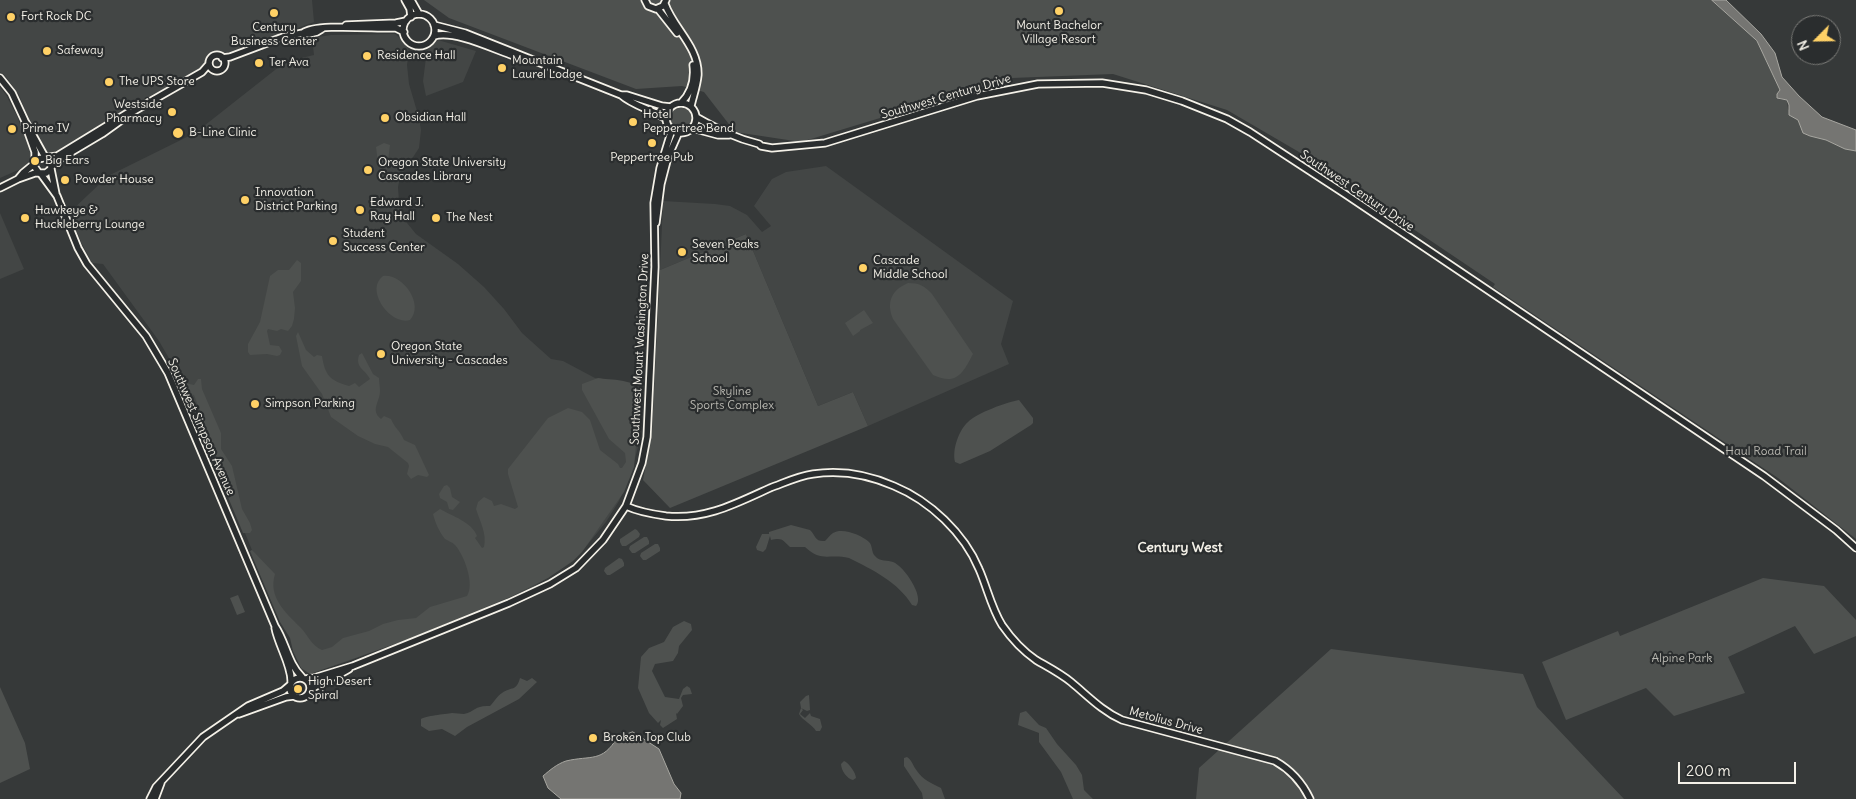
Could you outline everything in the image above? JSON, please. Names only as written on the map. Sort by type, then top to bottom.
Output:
[{"type":"main road","points":[[404,32],[409,19],[410,9],[405,0]]},
{"type":"main road","points":[[412,0],[419,14]]},
{"type":"main road","points":[[434,25],[465,33],[621,95],[671,107],[681,103],[690,90],[694,71],[692,61],[685,43],[658,9],[650,8],[645,0]]},
{"type":"main road","points":[[621,95],[626,100],[666,119],[672,129],[679,132],[688,131],[692,128],[696,117],[691,106],[698,78],[696,62],[693,52],[668,12],[665,2],[658,9]]},
{"type":"main road","points":[[340,27],[354,23],[396,23],[419,14],[429,17],[434,25],[434,36]]},
{"type":"main road","points":[[223,60],[268,42],[316,27],[322,29],[340,27],[396,28],[404,32],[409,41],[417,45],[428,42],[434,36],[441,34],[460,37],[514,56],[523,57]]},
{"type":"main road","points":[[218,55],[223,60],[222,69],[216,71],[211,67],[210,60],[213,56],[218,55]]},
{"type":"main road","points":[[0,188],[18,179],[46,173],[60,159],[102,134],[134,111],[211,67]]},
{"type":"main road","points":[[0,78],[12,93],[25,121],[46,158],[51,162],[51,168]]},
{"type":"main road","name":"Southwest Century Drive","points":[[692,128],[718,135],[729,135],[759,144],[797,146],[825,142],[978,96],[1038,84],[1079,82],[1116,85],[1160,94],[1197,106],[1227,119],[1250,132],[1345,194],[1764,476],[1856,548]]},
{"type":"main road","points":[[681,103],[691,106]]},
{"type":"main road","points":[[666,119],[666,114],[671,107]]},
{"type":"main road","points":[[18,179],[40,157],[56,156],[128,112],[134,111]]},
{"type":"main road","name":"Southwest Century Drive","points":[[696,117],[729,135]]},
{"type":"main road","points":[[25,121],[35,152],[35,169],[40,173]]},
{"type":"main road","name":"Southwest Mount Washington Drive","points":[[655,225],[653,217],[655,193],[660,168],[672,129]]},
{"type":"main road","points":[[81,146],[95,132]]},
{"type":"main road","name":"Southwest Mount Washington Drive","points":[[304,678],[314,678],[353,666],[509,603],[550,584],[576,568],[603,540],[626,506],[642,463],[647,438],[655,225],[661,184],[668,157],[679,132]]},
{"type":"main road","name":"Southwest Simpson Avenue","points":[[51,168],[56,196]]},
{"type":"main road","name":"Southwest Simpson Avenue","points":[[40,173],[56,196],[78,248],[87,264],[146,336],[168,373],[274,626],[281,636],[295,668],[304,678]]},
{"type":"main road","name":"Metolius Drive","points":[[626,506],[648,514],[696,516],[716,511],[783,483],[812,474],[852,474],[894,486],[926,505],[954,530],[975,559],[1001,623],[1022,649],[1035,659],[1066,678],[1111,715],[1134,724],[1275,760],[1298,779],[1310,799]]},
{"type":"main road","name":"Southwest Simpson Avenue","points":[[274,626],[276,638],[290,673],[290,683]]},
{"type":"main road","name":"Southwest Mount Washington Drive","points":[[310,690],[317,684],[341,674],[353,666]]},
{"type":"main road","points":[[155,799],[162,783],[179,761],[203,737],[248,706],[283,691],[296,678],[304,678],[309,683],[310,690],[303,698],[286,697],[235,715]]},
{"type":"main road","points":[[290,683],[290,691],[294,696]]},
{"type":"main road","points":[[150,799],[156,787],[162,783]]},
{"type":"shaded area","points":[[0,0],[312,0],[314,22],[218,59],[58,155],[48,156],[42,152],[19,95],[0,72]]},
{"type":"shaded area","points":[[1712,0],[1726,0],[1761,34],[1775,53],[1782,77],[1822,117],[1856,130],[1856,151],[1845,149],[1826,140],[1803,133],[1798,120],[1789,115],[1787,100],[1777,98],[1780,90],[1757,41]]},
{"type":"shaded area","name":"Oregon State University - Cascades","points":[[395,34],[404,42],[409,51],[407,65],[409,84],[421,130],[419,148],[400,177],[398,187],[399,201],[407,223],[416,234],[458,264],[484,287],[522,333],[551,359],[563,361],[595,378],[613,383],[640,385],[642,387],[638,447],[630,477],[619,501],[606,522],[584,549],[558,570],[533,587],[497,603],[346,662],[315,671],[283,625],[192,405],[174,367],[159,341],[103,264],[92,263],[69,213],[108,176],[195,133],[280,66],[293,60],[314,55],[312,38],[331,35]]},
{"type":"shaded area","points":[[438,40],[476,51],[463,82],[426,96],[423,81],[428,48]]},
{"type":"shaded area","points":[[0,87],[17,116],[31,158],[25,167],[0,178]]},
{"type":"shaded area","name":"Cascade Middle School","points":[[826,166],[1013,301],[1001,344],[1009,364],[868,426],[853,392],[818,406],[746,234],[660,270],[663,201],[730,206],[747,215],[762,232],[771,226],[754,206],[772,179],[786,172]]},
{"type":"shaded area","points":[[0,213],[24,269],[0,279]]},
{"type":"shaded area","points":[[633,732],[659,749],[674,784],[681,793],[680,799],[561,799],[548,788],[543,776],[557,765],[566,761],[601,755],[612,746],[617,738]]},
{"type":"green space","name":"Haul Road Trail","points":[[424,0],[1712,0],[1757,41],[1780,90],[1777,94],[1779,99],[1787,100],[1788,109],[1798,120],[1801,128],[1810,136],[1826,140],[1845,149],[1856,151],[1856,539],[1778,478],[1493,287],[1495,284],[1385,210],[1388,209],[1336,175],[1336,178],[1299,152],[1227,110],[1113,74],[1012,78],[801,142],[735,132],[704,92],[682,86],[636,89],[449,18]]},
{"type":"green space","points":[[681,106],[689,110],[693,118],[689,126],[681,130],[673,126],[669,118],[673,110]]},
{"type":"green space","points":[[384,143],[390,145],[387,169],[378,163],[376,147]]},
{"type":"green space","name":"Skyline Sports Complex","points":[[746,234],[818,406],[853,392],[868,426],[670,508],[643,480],[652,431],[660,270]]},
{"type":"green space","points":[[297,260],[301,263],[301,281],[293,292],[295,308],[292,326],[288,331],[268,329],[267,331],[270,345],[279,346],[282,351],[277,356],[267,354],[250,355],[248,344],[260,322],[270,276],[278,270],[289,270]]},
{"type":"green space","points":[[383,276],[397,279],[409,291],[415,306],[410,320],[395,318],[382,306],[377,290],[378,282]]},
{"type":"green space","points":[[908,283],[922,286],[932,294],[973,354],[966,367],[958,376],[948,379],[933,375],[893,319],[890,308],[891,298],[898,289]]},
{"type":"green space","points":[[864,310],[873,323],[853,336],[845,323]]},
{"type":"green space","points":[[298,332],[306,350],[314,357],[317,355],[322,356],[330,377],[349,386],[355,383],[359,387],[370,379],[358,363],[359,355],[362,353],[373,374],[379,378],[380,395],[376,409],[378,416],[381,419],[384,416],[391,419],[404,440],[415,445],[429,475],[427,477],[418,475],[411,479],[407,474],[408,463],[388,447],[375,444],[358,436],[331,417],[322,394],[302,366],[296,336]]},
{"type":"green space","points":[[598,378],[628,382],[634,384],[641,391],[634,467],[624,492],[582,552],[573,561],[548,578],[510,597],[409,639],[310,674],[301,668],[293,651],[290,638],[280,622],[250,551],[252,550],[275,574],[274,590],[279,604],[303,630],[312,643],[322,650],[332,647],[343,638],[369,631],[383,624],[416,618],[430,607],[467,596],[470,584],[465,562],[455,545],[445,539],[441,533],[433,514],[440,509],[466,523],[474,531],[477,536],[475,538],[482,548],[484,547],[484,532],[476,509],[478,502],[484,497],[492,501],[494,506],[501,504],[515,509],[518,507],[508,469],[548,418],[568,408],[582,412],[590,420],[600,450],[622,468],[626,462],[625,453],[609,439],[582,390],[582,384]]},
{"type":"green space","points":[[198,379],[201,379],[202,389],[221,433],[221,449],[232,466],[242,509],[252,530],[250,533],[243,533],[210,454],[207,432],[200,417],[200,411],[194,395],[185,393],[182,390],[181,387],[185,383],[194,385]]},
{"type":"green space","points":[[1019,400],[1033,418],[1031,425],[990,451],[960,464],[955,462],[954,451],[957,440],[968,422],[992,408]]},
{"type":"green space","points":[[447,485],[450,488],[452,497],[460,502],[453,510],[449,509],[447,502],[440,498],[439,494],[444,486]]},
{"type":"green space","points":[[791,525],[810,530],[817,540],[822,541],[825,541],[837,531],[857,534],[866,539],[877,558],[893,562],[907,575],[916,589],[918,602],[916,606],[912,605],[900,590],[884,577],[849,558],[816,555],[805,547],[790,547],[780,539],[771,540],[770,536],[766,549],[763,552],[757,550],[756,547],[762,534],[769,534],[769,532]]},
{"type":"green space","points":[[635,529],[640,534],[639,537],[626,546],[622,546],[620,539]]},
{"type":"green space","points":[[647,537],[649,544],[632,553],[629,549],[630,546]]},
{"type":"green space","points":[[658,544],[660,551],[643,560],[640,556],[641,553]]},
{"type":"green space","points":[[619,558],[622,559],[624,566],[607,575],[604,571],[605,568]]},
{"type":"green space","name":"Alpine Park","points":[[1763,578],[1824,586],[1856,620],[1856,636],[1814,654],[1795,626],[1728,657],[1745,693],[1674,716],[1646,688],[1566,720],[1542,662],[1618,631],[1620,636]]},
{"type":"green space","points":[[238,595],[245,612],[237,615],[230,598]]},
{"type":"green space","points":[[684,621],[691,624],[692,630],[679,646],[678,653],[673,661],[655,664],[652,671],[665,697],[679,699],[683,689],[687,686],[692,694],[683,695],[681,698],[683,706],[676,713],[677,719],[663,728],[660,725],[661,720],[658,723],[649,713],[638,688],[641,657],[649,648],[664,642],[673,627]]},
{"type":"green space","points":[[1331,649],[1523,674],[1537,707],[1624,799],[1196,799],[1199,768]]},
{"type":"green space","points":[[520,678],[527,681],[532,678],[537,682],[519,699],[467,727],[455,736],[442,729],[429,731],[421,726],[421,719],[427,717],[452,713],[464,714],[478,707],[490,706],[500,694],[515,687]]},
{"type":"green space","points":[[0,687],[25,743],[30,769],[0,783]]},
{"type":"green space","points":[[809,695],[810,710],[807,711],[801,708],[800,702]]},
{"type":"green space","points":[[801,708],[803,710],[800,714],[805,718],[810,713],[811,716],[820,719],[822,727],[820,731],[816,731],[799,714]]},
{"type":"green space","points":[[1026,711],[1039,725],[1046,728],[1057,744],[1076,765],[1082,775],[1084,790],[1093,799],[1073,799],[1061,772],[1039,742],[1039,733],[1018,725],[1020,713]]},
{"type":"green space","points":[[907,757],[922,777],[941,788],[945,799],[923,799],[922,793],[904,766],[904,758]]},
{"type":"green space","points":[[844,761],[855,774],[856,778],[853,780],[843,771],[841,764]]},
{"type":"place","name":"Mount Bachelor Village Resort","points":[[1059,11]]},
{"type":"place","name":"Century Business Center","points":[[274,13]]},
{"type":"place","name":"Fort Rock DC","points":[[11,17]]},
{"type":"place","name":"Safeway","points":[[47,51]]},
{"type":"place","name":"Residence Hall","points":[[367,56]]},
{"type":"place","name":"Ter Ava","points":[[259,63]]},
{"type":"place","name":"Mountain Laurel Lodge","points":[[502,68]]},
{"type":"place","name":"The UPS Store","points":[[109,82]]},
{"type":"place","name":"Westside Pharmacy","points":[[172,112]]},
{"type":"place","name":"Obsidian Hall","points":[[385,118]]},
{"type":"place","name":"Hotel Peppertree Bend","points":[[633,122]]},
{"type":"place","name":"Prime IV","points":[[12,129]]},
{"type":"place","name":"B-Line Clinic","points":[[178,133]]},
{"type":"place","name":"Peppertree Pub","points":[[652,143]]},
{"type":"place","name":"Big Ears","points":[[35,161]]},
{"type":"place","name":"Oregon State University Cascades Library","points":[[368,170]]},
{"type":"place","name":"Powder House","points":[[65,180]]},
{"type":"place","name":"Innovation District Parking","points":[[245,200]]},
{"type":"place","name":"Edward J. Ray Hall","points":[[360,210]]},
{"type":"place","name":"Hawkeye & Huckleberry Lounge","points":[[25,218]]},
{"type":"place","name":"The Nest","points":[[436,218]]},
{"type":"place","name":"Student Success Center","points":[[333,241]]},
{"type":"place","name":"Seven Peaks School","points":[[682,252]]},
{"type":"place","name":"Cascade Middle School","points":[[863,268]]},
{"type":"place","name":"Oregon State University - Cascades","points":[[381,354]]},
{"type":"place","name":"Simpson Parking","points":[[255,404]]},
{"type":"place","name":"High Desert Spiral","points":[[298,689]]},
{"type":"place","name":"Broken Top Club","points":[[593,738]]},
{"type":"district","name":"Century West","points":[[1180,548]]}]
